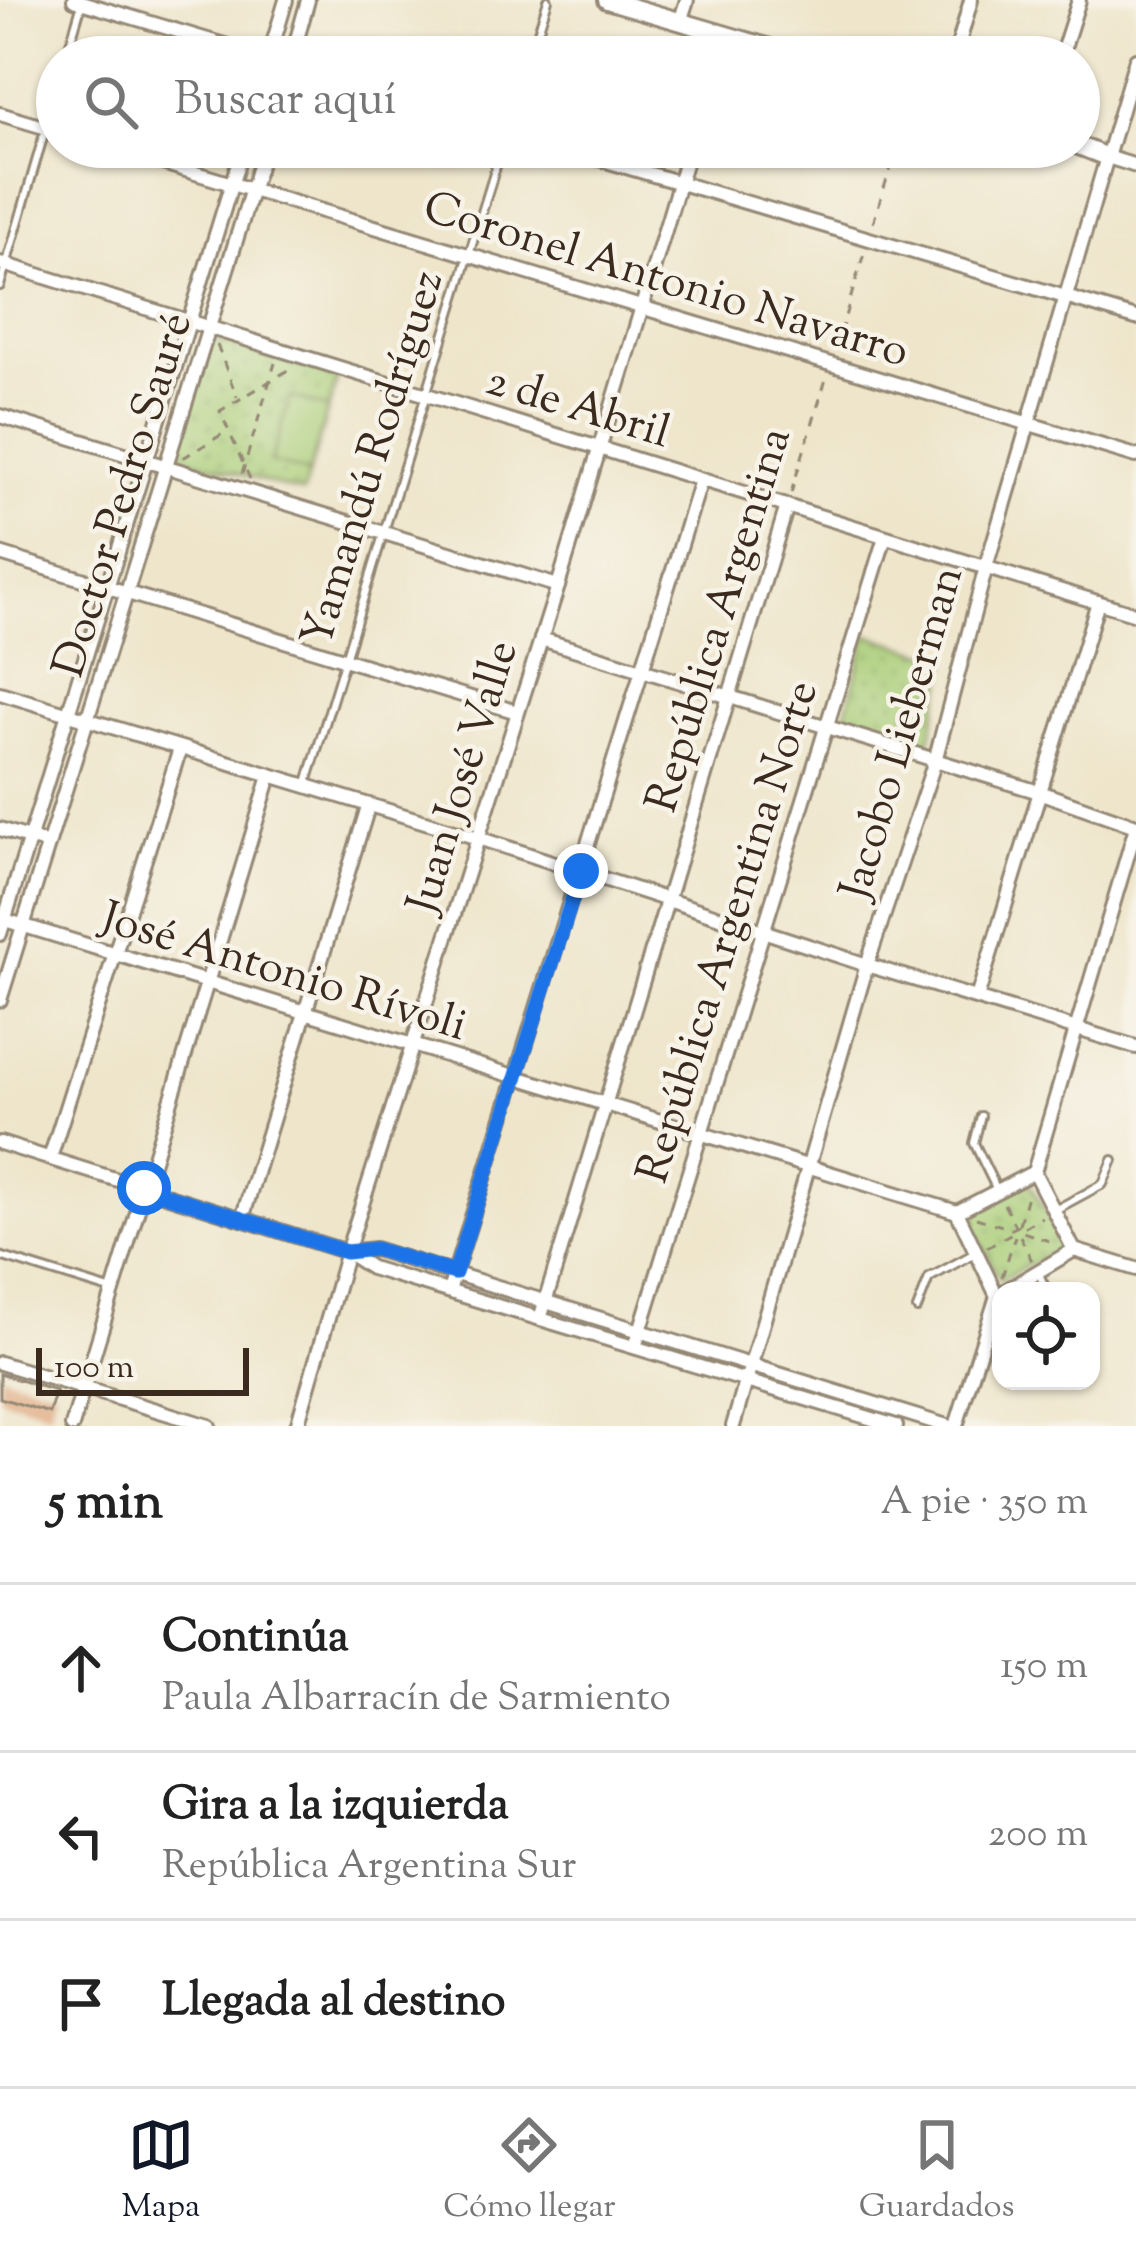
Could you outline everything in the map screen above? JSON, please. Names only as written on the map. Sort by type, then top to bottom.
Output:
[{"type":"street","points":[[274,36],[286,0]]},
{"type":"street","points":[[298,36],[308,0]]},
{"type":"street","points":[[607,0],[724,36]]},
{"type":"street","points":[[680,22],[687,0]]},
{"type":"street","points":[[961,36],[971,0]]},
{"type":"street","points":[[1068,36],[1079,0]]},
{"type":"street","points":[[78,1],[196,36]]},
{"type":"street","name":"Jacobo Lieberman","points":[[733,1426],[867,965],[935,761],[986,567],[1136,59]]},
{"type":"street","points":[[0,114],[36,125]]},
{"type":"street","points":[[1100,154],[1136,166]]},
{"type":"street","name":"Coronel Antonio Navarro","points":[[179,168],[1136,456]]},
{"type":"street","name":"Doctor Pedro Sauré","points":[[2,927],[237,168]]},
{"type":"street","name":"Doctor Pedro Sauré","points":[[0,1000],[259,168]]},
{"type":"street","points":[[628,168],[1136,317]]},
{"type":"street","name":"Juan José Valle","points":[[297,1426],[346,1252],[558,586],[682,168]]},
{"type":"street","name":"2 de Abril","points":[[3,264],[1136,614]]},
{"type":"street","points":[[0,416],[558,586]]},
{"type":"street","points":[[449,1291],[701,480]]},
{"type":"street","name":"República Argentina","points":[[540,1318],[787,506]]},
{"type":"street","name":"República Argentina Norte","points":[[635,1347],[885,537]]},
{"type":"street","points":[[0,554],[517,712]]},
{"type":"street","points":[[977,998],[1098,602]]},
{"type":"street","points":[[541,640],[1040,792],[1136,827],[1034,1172],[1074,1250],[1136,1269]]},
{"type":"street","points":[[0,693],[478,838],[1136,1047]]},
{"type":"street","points":[[50,1158],[179,749]]},
{"type":"street","points":[[72,1426],[270,776]]},
{"type":"street","points":[[242,1219],[368,807]]},
{"type":"street","points":[[0,829],[48,844]]},
{"type":"street","name":"José Antonio Rívoli","points":[[2,927],[24,926],[957,1212]]},
{"type":"street","points":[[0,1143],[346,1252],[371,1268],[896,1426]]},
{"type":"street","points":[[994,1282],[957,1212],[1034,1172]]},
{"type":"street","points":[[346,1252],[375,1249],[947,1426]]},
{"type":"street","points":[[1019,1282],[1074,1250]]},
{"type":"street","points":[[956,1426],[992,1320]]},
{"type":"street","points":[[0,1363],[209,1426]]},
{"type":"lane","points":[[537,36],[548,0]]},
{"type":"lane","points":[[70,36],[78,1]]},
{"type":"lane","points":[[0,286],[3,264],[37,168]]},
{"type":"lane","name":"Yamandú Rodríguez","points":[[305,789],[496,168]]},
{"type":"lane","points":[[981,1116],[974,1143],[998,1191]]},
{"type":"lane","points":[[1054,1211],[1103,1184],[1113,1160]]},
{"type":"lane","points":[[917,1309],[928,1278],[975,1253]]},
{"type":"lane","points":[[0,1256],[112,1291]]},
{"type":"lane","points":[[1037,1271],[1042,1282]]},
{"type":"path","name":"República Argentina","points":[[787,506],[890,168]]},
{"type":"path","points":[[211,329],[237,399]]},
{"type":"path","points":[[237,489],[279,350]]},
{"type":"path","points":[[254,494],[220,411],[310,359]]},
{"type":"path","points":[[167,467],[228,431]]},
{"type":"path","points":[[1004,1282],[1034,1172]]},
{"type":"path","points":[[998,1191],[1037,1271]]},
{"type":"path","points":[[975,1253],[1054,1211]]},
{"type":"path","points":[[957,1212],[1074,1250]]},
{"type":"green space","points":[[211,339],[338,377],[303,493],[176,455]]},
{"type":"green space","points":[[290,397],[328,408],[309,473],[271,462]]},
{"type":"green space","points":[[867,635],[948,660],[929,745],[844,719]]},
{"type":"green space","points":[[1030,1182],[1064,1247],[1000,1280],[967,1215]]},
{"type":"building","points":[[0,1374],[56,1391],[49,1413],[0,1398]]},
{"type":"route","points":[[144,1188],[346,1252],[375,1249],[455,1273],[581,871]]}]
